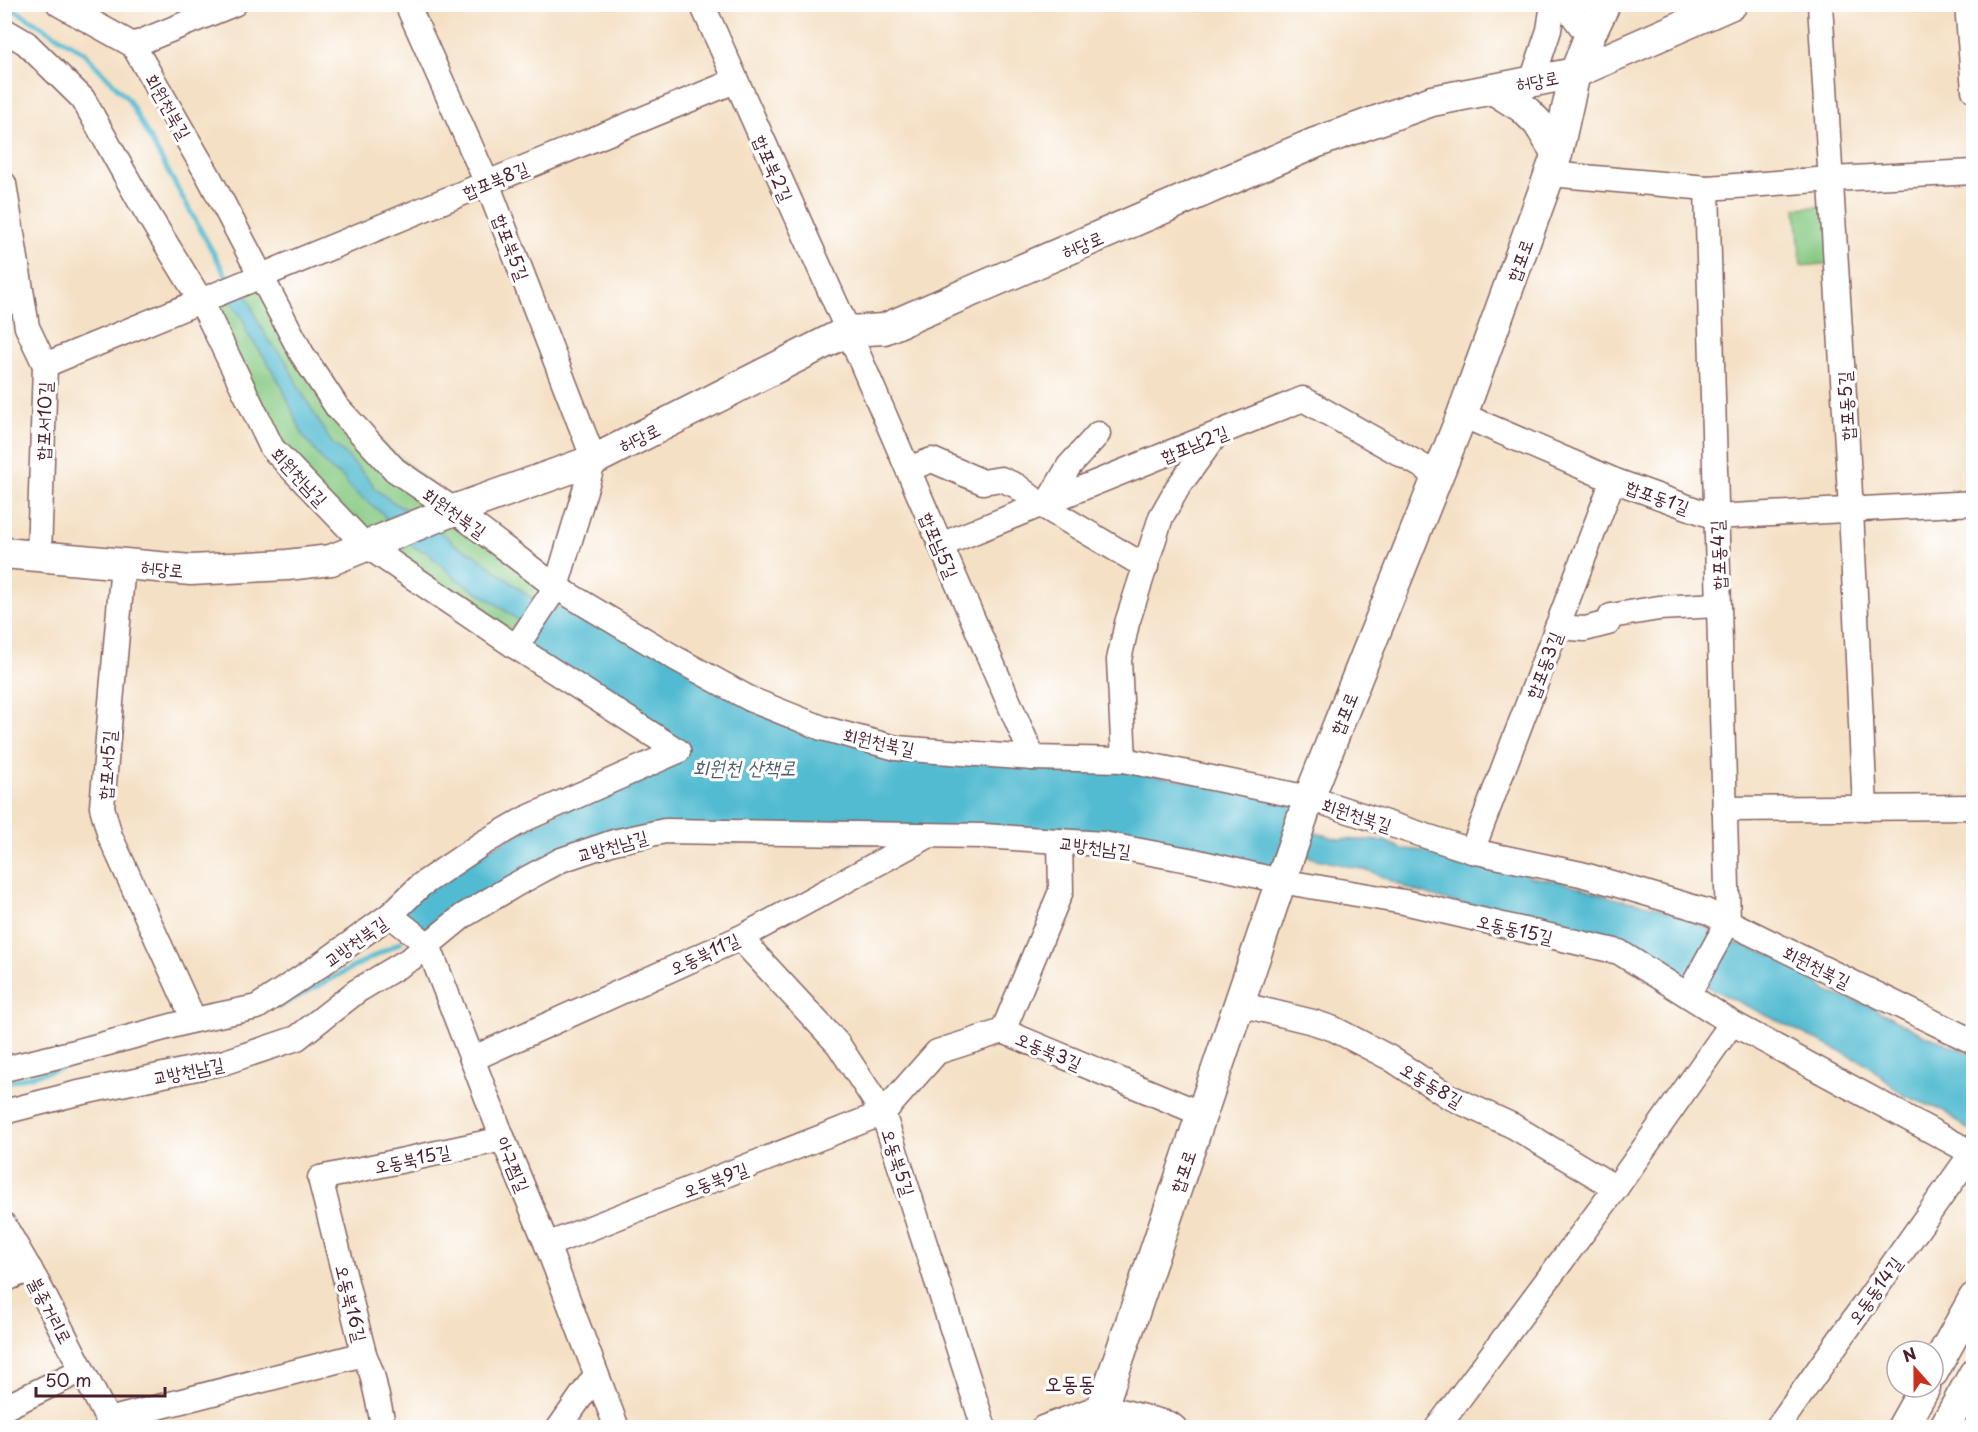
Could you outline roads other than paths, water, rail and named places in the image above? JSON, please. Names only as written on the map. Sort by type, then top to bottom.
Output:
[{"type":"main road","name":"합포로","points":[[1103,1420],[1202,1114],[1309,798],[1462,415],[1553,164],[1575,73],[1605,4]]},
{"type":"main road","name":"허당로","points":[[4,553],[191,570],[287,565],[331,560],[449,512],[594,460],[848,331],[884,329],[1315,143],[1432,101],[1575,73],[1712,7]]},
{"type":"main road","points":[[1493,89],[1523,108],[1538,123],[1553,164]]},
{"type":"main road","points":[[1945,1350],[1974,1298]]},
{"type":"main road","points":[[1944,1428],[1974,1374]]},
{"type":"main road","points":[[1902,1428],[1918,1399]]},
{"type":"street","points":[[58,4],[133,45],[234,4]]},
{"type":"street","name":"합포북5길","points":[[407,4],[487,183],[594,460]]},
{"type":"street","name":"합포북2길","points":[[702,4],[848,331]]},
{"type":"street","points":[[1532,81],[1549,30],[1553,4]]},
{"type":"street","points":[[1568,4],[1569,10],[1589,37]]},
{"type":"street","name":"합포동5길","points":[[1820,4],[1851,510],[1865,808]]},
{"type":"street","points":[[1967,4],[1974,90]]},
{"type":"street","name":"회원천남길","points":[[4,30],[26,43],[83,99],[138,198],[204,299],[272,448],[376,540],[516,647],[678,751]]},
{"type":"street","name":"회원천북길","points":[[133,45],[209,177],[258,277],[302,354],[337,407],[394,470],[449,512],[556,587],[675,658],[752,700],[822,728],[896,748],[1033,758],[1124,760],[1309,798],[1472,851],[1581,874],[1706,911],[1974,1042]]},
{"type":"street","name":"합포북8길","points":[[204,299],[735,81]]},
{"type":"street","points":[[1553,164],[1707,188],[1831,178],[1974,172]]},
{"type":"street","name":"합포서10길","points":[[4,184],[27,327],[45,365],[39,556]]},
{"type":"street","name":"합포동4길","points":[[1707,188],[1728,922]]},
{"type":"street","points":[[45,365],[204,299]]},
{"type":"street","name":"합포남5길","points":[[848,331],[1033,758]]},
{"type":"street","name":"합포남2길","points":[[941,545],[1303,399],[1438,475]]},
{"type":"street","name":"합포동1길","points":[[1462,415],[1613,480],[1715,517],[1974,503]]},
{"type":"street","points":[[1045,503],[1069,466],[1098,434]]},
{"type":"street","points":[[1124,760],[1119,660],[1127,623],[1161,517],[1178,487],[1217,434]]},
{"type":"street","points":[[516,647],[556,587],[594,460]]},
{"type":"street","points":[[908,469],[932,460],[983,482],[1001,479],[1017,486],[1146,567]]},
{"type":"street","name":"합포동3길","points":[[1472,851],[1613,480]]},
{"type":"street","name":"합포서5길","points":[[123,564],[102,807],[110,836],[194,1020]]},
{"type":"street","points":[[1557,627],[1585,628],[1608,623],[1611,616],[1659,608],[1718,605]]},
{"type":"street","name":"교방천북길","points":[[4,1068],[71,1053],[194,1020],[257,1007],[390,915],[421,885],[491,839],[525,819],[678,751]]},
{"type":"street","points":[[1724,809],[1974,807]]},
{"type":"street","name":"교방천남길","points":[[4,1112],[74,1094],[225,1062],[297,1038],[357,991],[412,958],[463,916],[513,886],[561,860],[614,842],[665,831],[930,835],[1060,841],[1115,846],[1280,881]]},
{"type":"street","name":"오동북11길","points":[[472,1059],[740,938],[930,835]]},
{"type":"street","points":[[1003,1031],[1061,891],[1060,841]]},
{"type":"street","name":"오동동15길","points":[[1280,881],[1404,902],[1619,952],[1732,1023],[1973,1152]]},
{"type":"street","points":[[390,915],[428,945]]},
{"type":"street","points":[[1688,995],[1728,922]]},
{"type":"street","name":"오동북5길","points":[[740,938],[838,1044],[883,1113],[984,1428]]},
{"type":"street","name":"아구찜길","points":[[428,945],[617,1428]]},
{"type":"street","name":"오동동8길","points":[[1239,1004],[1334,1029],[1390,1058],[1448,1096],[1513,1126],[1616,1188]]},
{"type":"street","points":[[1444,1419],[1616,1188],[1732,1023]]},
{"type":"street","name":"오동북3길","points":[[883,1113],[938,1052],[1003,1031],[1202,1114]]},
{"type":"street","name":"오동북9길","points":[[547,1245],[883,1113]]},
{"type":"street","name":"오동북15길","points":[[321,1178],[503,1139]]},
{"type":"street","name":"오동동14길","points":[[1777,1428],[1973,1152]]},
{"type":"street","name":"오동북16길","points":[[321,1178],[384,1428]]},
{"type":"street","name":"불종거리로","points":[[4,1225],[30,1269],[110,1424]]},
{"type":"street","points":[[4,1280],[30,1269]]},
{"type":"street","points":[[110,1424],[364,1354]]},
{"type":"street","points":[[4,1408],[82,1370]]},
{"type":"street","points":[[559,1428],[596,1376]]},
{"type":"street","points":[[1043,1428],[1103,1420],[1170,1424],[1175,1428]]},
{"type":"water","name":"회원천 산책로","points":[[242,283],[268,340],[286,361],[331,442],[349,458],[374,488],[397,505],[416,514],[457,546],[474,554],[543,607],[556,587],[822,728],[1309,798],[1299,828],[1338,839],[1384,841],[1403,849],[1428,851],[1512,866],[1530,877],[1560,881],[1617,899],[1655,906],[1709,929],[1728,940],[1773,956],[1790,959],[1828,992],[1870,1006],[1922,1034],[1973,1054],[1973,1133],[1944,1111],[1903,1095],[1868,1065],[1692,979],[1628,941],[1444,900],[1407,888],[1370,871],[1299,855],[1280,881],[1103,844],[614,842],[428,945],[390,915],[421,885],[664,757],[516,647],[529,628],[456,579],[427,552],[417,549],[408,542],[382,513],[356,493],[344,478],[329,468],[303,436],[282,387],[246,332],[245,322],[224,291]]},
{"type":"waterway","points":[[5,4],[83,52],[128,99],[229,281]]},
{"type":"waterway","points":[[278,1007],[401,942]]},
{"type":"waterway","points":[[4,1083],[61,1068]]},
{"type":"district","name":"오동동","points":[[1070,1382]]}]
